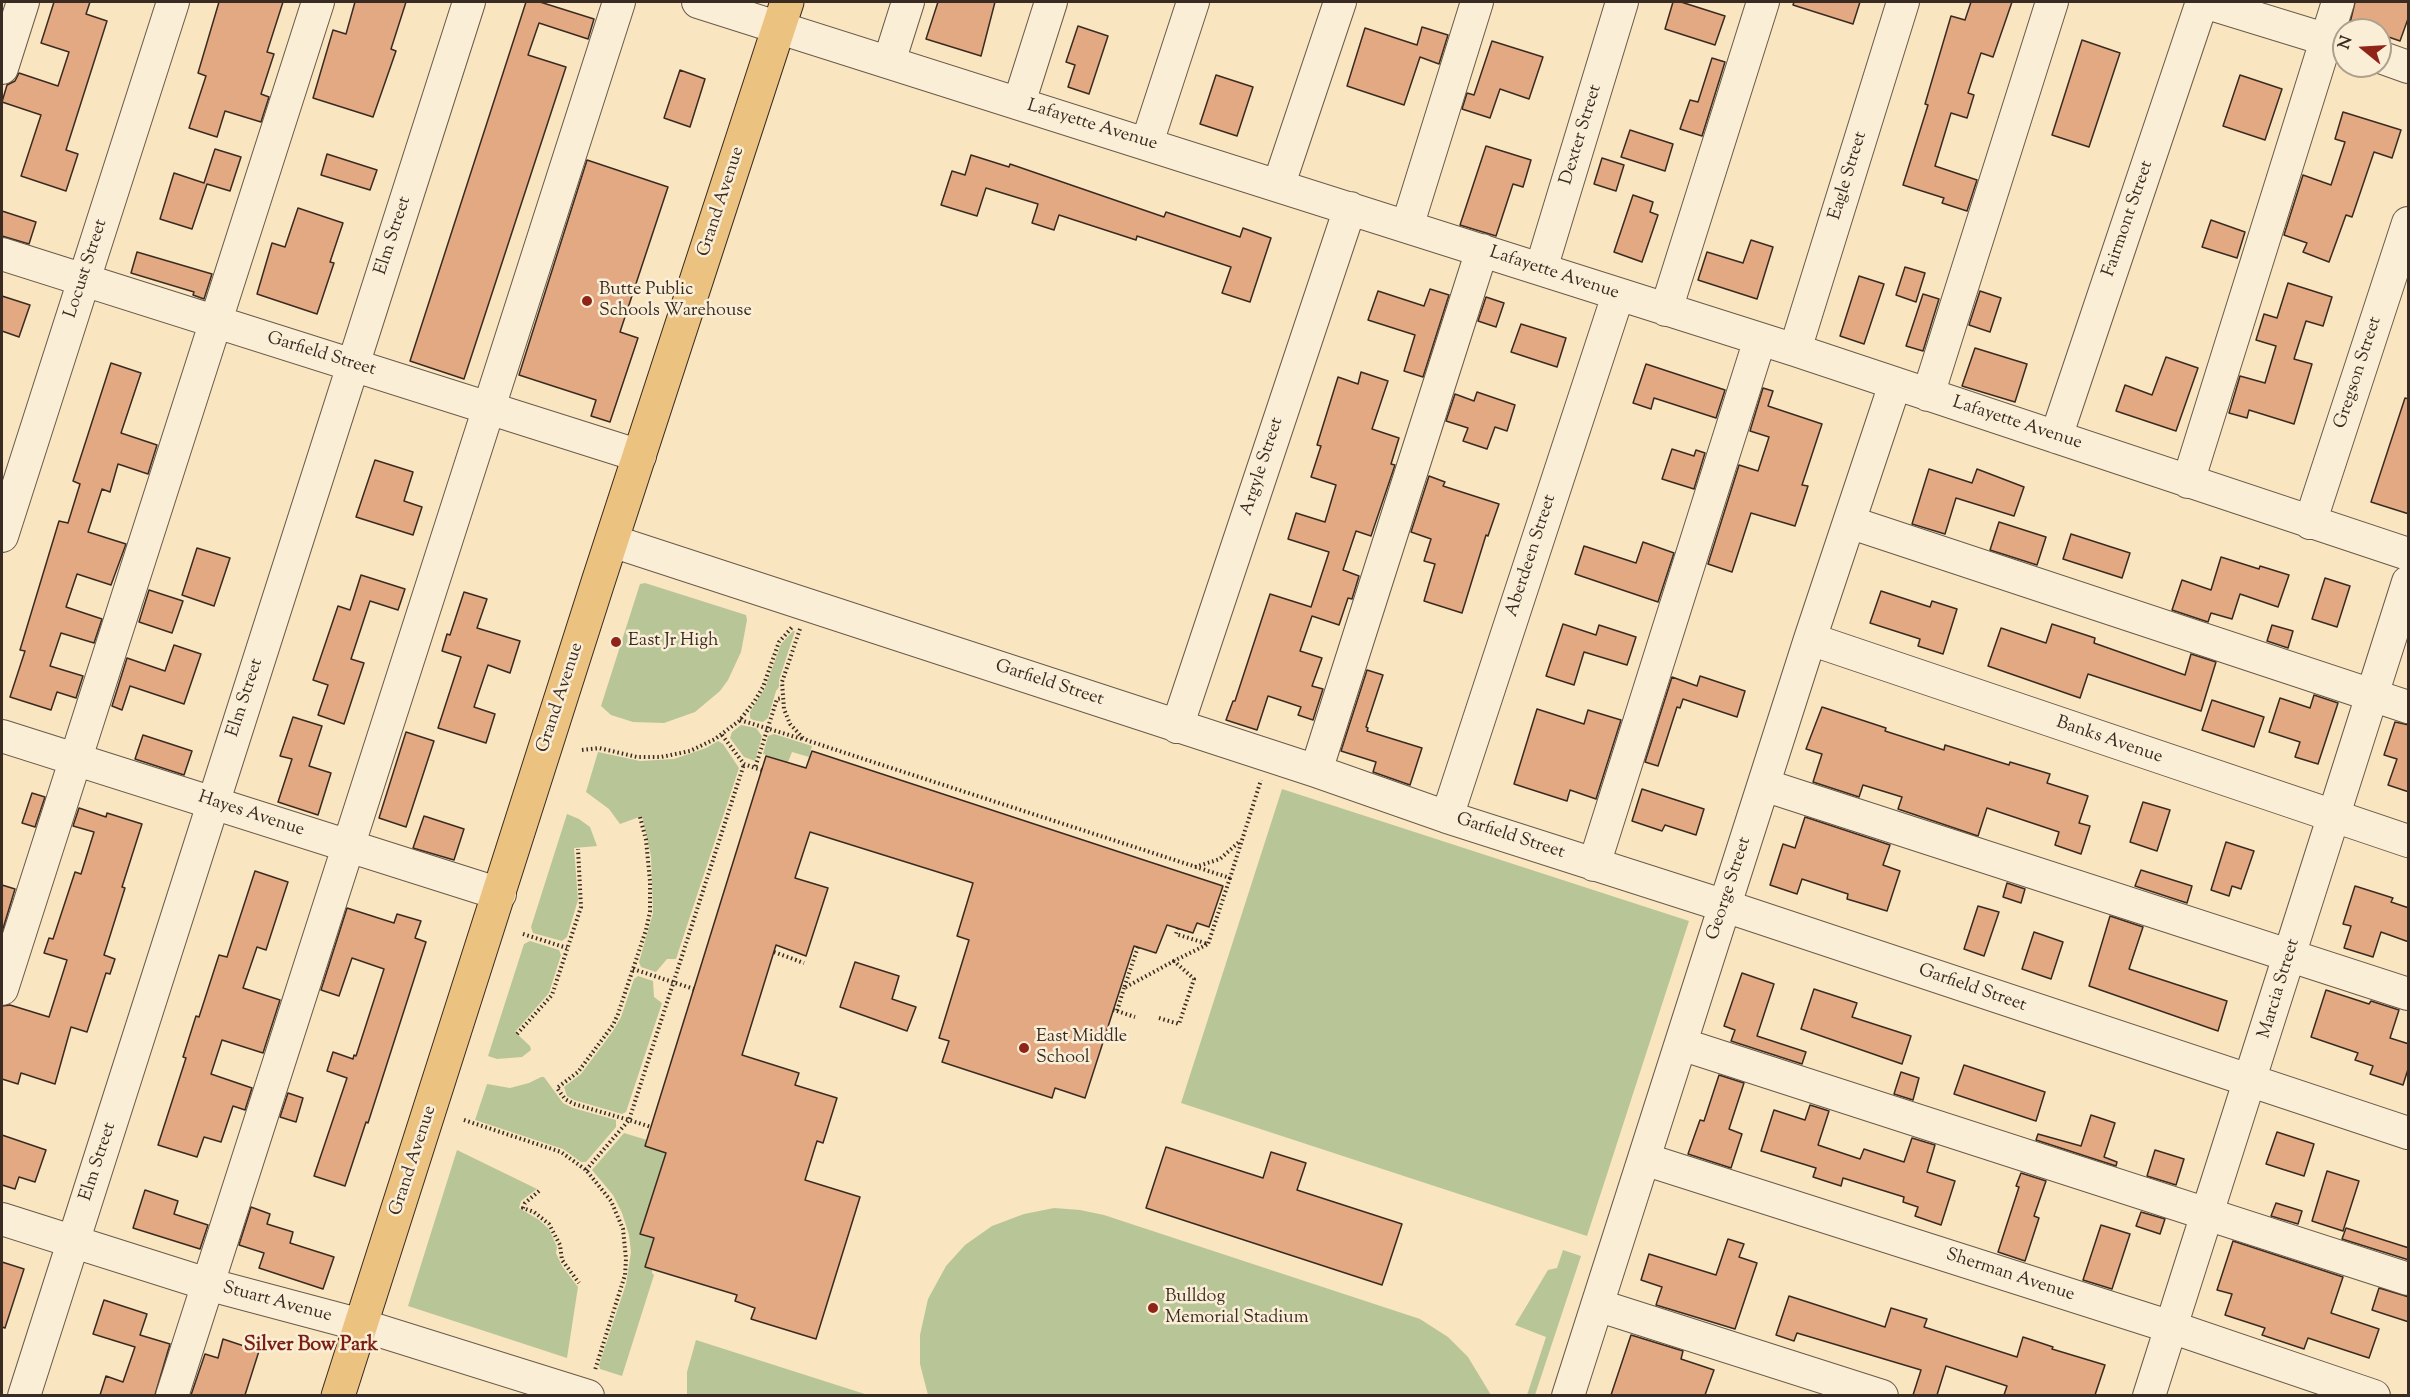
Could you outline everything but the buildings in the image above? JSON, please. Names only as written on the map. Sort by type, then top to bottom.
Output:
[{"type":"main road","name":"Grand Avenue","points":[[338,1395],[783,15]]},
{"type":"street","points":[[2,68],[23,2]]},
{"type":"street","name":"Locust Street","points":[[2,536],[173,2]]},
{"type":"street","points":[[2,989],[318,2]]},
{"type":"street","name":"Elm Street","points":[[24,1395],[469,2]]},
{"type":"street","points":[[172,1395],[619,2]]},
{"type":"street","name":"Lafayette Avenue","points":[[698,2],[783,15],[889,62],[1279,184],[1618,295],[1795,350],[2409,554]]},
{"type":"street","points":[[889,62],[908,2]]},
{"type":"street","points":[[1019,103],[1051,2]]},
{"type":"street","points":[[1147,143],[1193,2]]},
{"type":"street","points":[[1279,184],[1340,2]]},
{"type":"street","points":[[1407,226],[1477,2]]},
{"type":"street","name":"Dexter Street","points":[[1541,269],[1622,2]]},
{"type":"street","points":[[1666,310],[1763,2]]},
{"type":"street","name":"Eagle Street","points":[[1795,350],[1903,2]]},
{"type":"street","points":[[1928,395],[2052,2]]},
{"type":"street","points":[[2203,2],[2332,41]]},
{"type":"street","name":"Fairmont Street","points":[[2056,437],[2203,2]]},
{"type":"street","points":[[2337,18],[2338,2]]},
{"type":"street","points":[[2188,482],[2332,51]]},
{"type":"street","points":[[2392,61],[2409,67]]},
{"type":"street","name":"Argyle Street","points":[[1177,727],[1350,208]]},
{"type":"street","name":"Gregson Street","points":[[2310,523],[2409,223]]},
{"type":"street","points":[[1316,771],[1482,250]]},
{"type":"street","name":"Garfield Street","points":[[2,254],[640,456]]},
{"type":"street","name":"Aberdeen Street","points":[[1447,817],[1618,295]]},
{"type":"street","points":[[1594,865],[1760,339]]},
{"type":"street","name":"George Street","points":[[1568,1395],[1810,639],[1895,384]]},
{"type":"street","points":[[1849,522],[2409,707]]},
{"type":"street","name":"Garfield Street","points":[[612,541],[1316,771],[1447,817],[1725,906],[2409,1133]]},
{"type":"street","name":"Marcia Street","points":[[2148,1395],[2409,582]]},
{"type":"street","name":"Banks Avenue","points":[[1810,639],[2409,841]]},
{"type":"street","name":"Hayes Avenue","points":[[2,736],[500,894]]},
{"type":"street","points":[[1764,785],[2409,994]]},
{"type":"street","points":[[1681,1044],[2409,1279]]},
{"type":"street","name":"Sherman Avenue","points":[[1644,1159],[2171,1327],[2374,1395]]},
{"type":"street","name":"Stuart Avenue","points":[[2,1219],[207,1284],[591,1383]]},
{"type":"street","points":[[1597,1305],[1882,1395]]},
{"type":"path","points":[[582,750],[599,748],[637,757],[675,756],[702,746],[722,735],[740,720],[763,687],[779,642],[793,626]]},
{"type":"path","points":[[800,628],[782,682],[782,698],[790,724],[808,741]]},
{"type":"path","points":[[755,768],[777,699],[782,698]]},
{"type":"path","points":[[740,720],[1230,878]]},
{"type":"path","points":[[722,735],[744,764],[762,770]]},
{"type":"path","points":[[586,1170],[629,1120],[744,764]]},
{"type":"path","points":[[1124,988],[1208,944],[1262,776]]},
{"type":"path","points":[[640,817],[648,857],[649,921],[613,1025],[578,1072],[557,1088],[565,1100],[574,1104],[651,1127]]},
{"type":"path","points":[[1195,867],[1220,859],[1234,849],[1242,839]]},
{"type":"path","points":[[517,1034],[552,995],[581,907],[578,849]]},
{"type":"path","points":[[1178,928],[1176,934],[1208,944]]},
{"type":"path","points":[[523,934],[567,948]]},
{"type":"path","points":[[1135,1017],[1115,1010],[1138,947]]},
{"type":"path","points":[[774,952],[804,963]]},
{"type":"path","points":[[1159,1018],[1179,1024],[1194,979],[1174,961]]},
{"type":"path","points":[[633,969],[694,989]]},
{"type":"path","points":[[464,1120],[561,1152],[586,1170],[604,1190],[617,1214],[623,1229],[625,1275],[591,1383]]},
{"type":"path","points":[[539,1191],[525,1203],[523,1208],[534,1212],[549,1224],[560,1245],[562,1260],[579,1282]]},
{"type":"green space","points":[[645,583],[746,615],[747,620],[741,652],[728,680],[720,691],[695,712],[664,723],[633,722],[611,715],[601,706],[640,584]]},
{"type":"green space","points":[[795,631],[779,680],[779,687],[768,718],[763,722],[753,720],[750,718],[750,712],[765,688],[781,644]]},
{"type":"green space","points":[[741,725],[756,728],[762,736],[755,761],[744,757],[730,738],[732,732]]},
{"type":"green space","points":[[774,734],[812,746],[809,757],[792,752],[788,762],[763,754],[768,736]]},
{"type":"green space","points":[[718,741],[723,744],[739,768],[676,959],[667,959],[656,972],[641,967],[639,962],[653,913],[651,856],[642,816],[620,824],[609,809],[586,792],[598,752],[640,761],[674,759],[706,748]]},
{"type":"green space","points":[[1282,789],[1689,921],[1587,1236],[1181,1103]]},
{"type":"green space","points":[[567,814],[590,827],[597,846],[574,848],[578,900],[567,937],[562,941],[533,933],[531,927]]},
{"type":"green space","points":[[530,941],[559,950],[561,955],[549,993],[515,1032],[530,1046],[531,1050],[522,1057],[497,1059],[488,1056],[524,944]]},
{"type":"green space","points":[[638,976],[653,981],[654,997],[662,1003],[626,1112],[622,1114],[574,1100],[567,1096],[564,1087],[581,1074],[613,1031],[621,1017],[634,979]]},
{"type":"green space","points":[[544,1077],[563,1103],[616,1120],[616,1127],[586,1162],[581,1162],[563,1149],[475,1120],[487,1084],[510,1088]]},
{"type":"green space","points":[[624,1133],[647,1140],[646,1146],[666,1153],[641,1233],[654,1238],[652,1273],[654,1275],[622,1376],[600,1369],[599,1365],[626,1284],[631,1252],[629,1235],[613,1195],[592,1170]]},
{"type":"green space","points":[[457,1150],[537,1189],[521,1201],[519,1208],[549,1229],[562,1266],[578,1287],[567,1358],[408,1306]]},
{"type":"green space","points":[[1054,1208],[1104,1215],[1420,1319],[1448,1337],[1468,1357],[1491,1395],[928,1395],[920,1364],[920,1335],[928,1299],[946,1266],[965,1245],[992,1226],[1024,1214]]},
{"type":"green space","points":[[1563,1250],[1581,1256],[1535,1395],[1527,1395],[1546,1337],[1515,1325],[1548,1270],[1557,1268]]},
{"type":"green space","points":[[696,1340],[868,1395],[687,1395],[687,1372]]},
{"type":"place","name":"Butte Public Schools Warehouse","points":[[587,301]]},
{"type":"place","name":"East Jr High","points":[[616,642]]},
{"type":"place","name":"East Middle School","points":[[1024,1048]]},
{"type":"place","name":"Bulldog Memorial Stadium","points":[[1153,1308]]},
{"type":"district","name":"Silver Bow Park","points":[[311,1347]]}]
